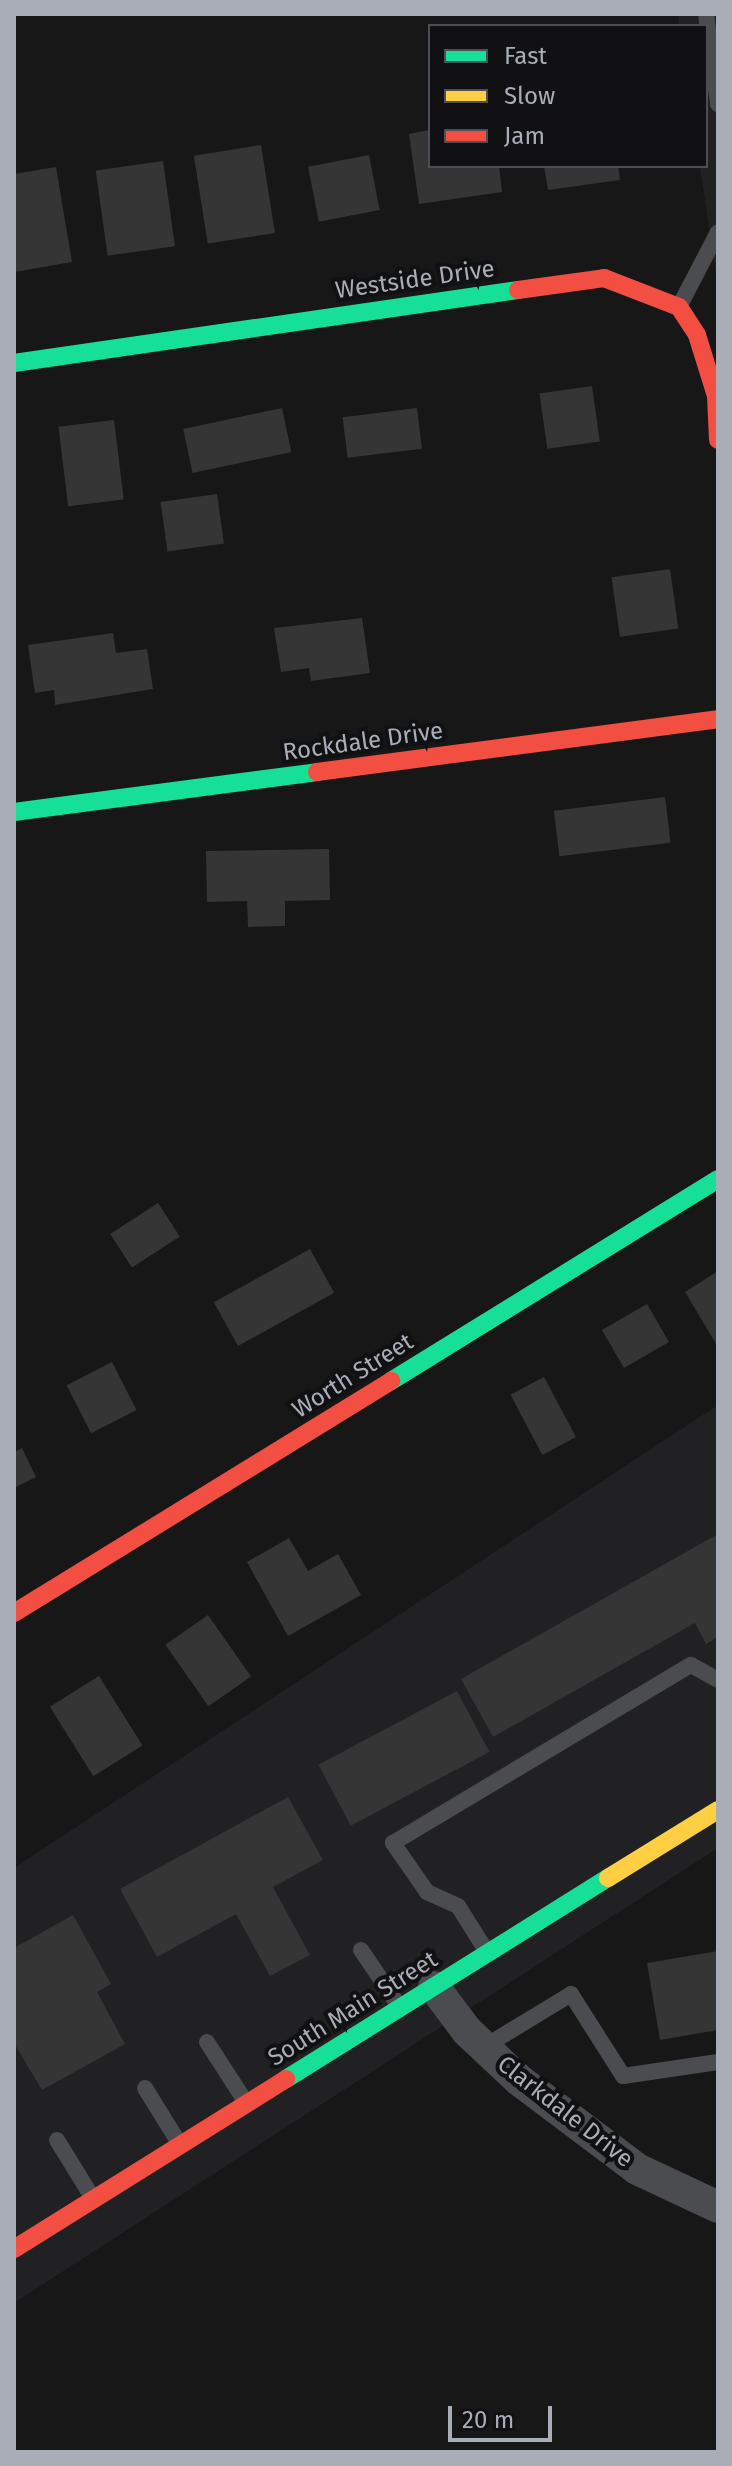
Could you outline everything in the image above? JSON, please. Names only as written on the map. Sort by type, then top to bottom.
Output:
[{"type":"street","name":"Westside Drive","points":[[14,363],[604,278],[679,307]]},
{"type":"street","points":[[679,307],[697,335],[716,396],[718,440]]},
{"type":"street","name":"Rockdale Drive","points":[[14,812],[718,719]]},
{"type":"street","name":"Worth Street","points":[[14,1613],[718,1179]]},
{"type":"street","name":"South Main Street","points":[[14,2249],[718,1810]]},
{"type":"street","name":"Clarkdale Drive","points":[[434,1987],[484,2047],[519,2080],[637,2169],[718,2207]]},
{"type":"lane","points":[[708,29],[718,104]]},
{"type":"lane","points":[[679,307],[718,232]]},
{"type":"lane","points":[[488,1953],[458,1906],[427,1892],[393,1843],[691,1665],[718,1680]]},
{"type":"lane","points":[[361,1950],[400,2007]]},
{"type":"lane","points":[[484,2047],[571,1994],[623,2076],[718,2062]]},
{"type":"lane","points":[[207,2042],[247,2103]]},
{"type":"lane","points":[[145,2088],[180,2145]]},
{"type":"lane","points":[[57,2140],[93,2199]]},
{"type":"shaded area","points":[[678,14],[718,14],[718,289],[700,168],[708,168],[708,24],[679,24]]},
{"type":"shaded area","points":[[718,1405],[718,1848],[14,2303],[14,1868]]},
{"type":"building","points":[[428,130],[428,168],[499,168],[502,192],[419,204],[409,134]]},
{"type":"building","points":[[261,145],[275,233],[208,244],[194,156]]},
{"type":"building","points":[[369,155],[380,210],[319,222],[308,167]]},
{"type":"building","points":[[163,161],[175,246],[108,256],[96,170]]},
{"type":"building","points":[[56,167],[72,262],[14,272],[14,174]]},
{"type":"building","points":[[544,168],[618,168],[620,180],[548,190]]},
{"type":"building","points":[[592,386],[600,441],[547,449],[540,393]]},
{"type":"building","points":[[282,408],[291,452],[193,473],[183,429]]},
{"type":"building","points":[[417,408],[422,449],[348,458],[343,417]]},
{"type":"building","points":[[114,420],[124,499],[68,506],[58,427]]},
{"type":"building","points":[[217,494],[224,544],[168,551],[161,502]]},
{"type":"building","points":[[670,569],[678,628],[620,637],[612,577]]},
{"type":"building","points":[[362,618],[370,673],[311,681],[309,668],[281,672],[274,628]]},
{"type":"building","points":[[113,633],[116,653],[147,649],[153,689],[55,705],[54,690],[35,693],[28,645]]},
{"type":"building","points":[[665,797],[671,843],[559,856],[554,811]]},
{"type":"building","points":[[329,849],[330,900],[285,901],[285,926],[248,927],[247,901],[207,902],[206,851]]},
{"type":"building","points":[[158,1203],[180,1237],[132,1268],[110,1234]]},
{"type":"building","points":[[310,1249],[334,1293],[238,1346],[214,1302]]},
{"type":"building","points":[[718,1271],[718,1347],[685,1292]]},
{"type":"building","points":[[647,1304],[669,1342],[624,1368],[602,1330]]},
{"type":"building","points":[[112,1362],[137,1410],[91,1433],[67,1385]]},
{"type":"building","points":[[544,1377],[576,1437],[542,1455],[510,1395]]},
{"type":"building","points":[[22,1448],[36,1477],[14,1488],[14,1452]]},
{"type":"building","points":[[718,1534],[718,1637],[706,1644],[695,1623],[493,1737],[461,1679]]},
{"type":"building","points":[[289,1538],[308,1571],[338,1554],[361,1595],[288,1636],[247,1562]]},
{"type":"building","points":[[208,1615],[251,1676],[208,1706],[165,1645]]},
{"type":"building","points":[[99,1676],[142,1746],[93,1776],[50,1707]]},
{"type":"building","points":[[457,1691],[489,1752],[351,1826],[318,1765]]},
{"type":"building","points":[[288,1797],[323,1860],[273,1887],[310,1955],[270,1976],[236,1914],[157,1957],[120,1889]]},
{"type":"building","points":[[73,1915],[111,1984],[97,1992],[125,2044],[42,2090],[14,2043],[14,1948]]},
{"type":"building","points":[[718,1951],[718,2030],[660,2040],[647,1963]]},
{"type":"traffic: fast","points":[[14,363],[518,290]]},
{"type":"traffic: fast","points":[[14,812],[317,772]]},
{"type":"traffic: fast","points":[[391,1381],[718,1179]]},
{"type":"traffic: fast","points":[[286,2079],[608,1878]]},
{"type":"traffic: slow","points":[[608,1878],[718,1810]]},
{"type":"traffic: jam","points":[[518,290],[604,278],[679,307],[697,335],[716,396],[718,440]]},
{"type":"traffic: jam","points":[[317,772],[718,719]]},
{"type":"traffic: jam","points":[[14,1613],[391,1381]]},
{"type":"traffic: jam","points":[[14,2249],[286,2079]]}]
